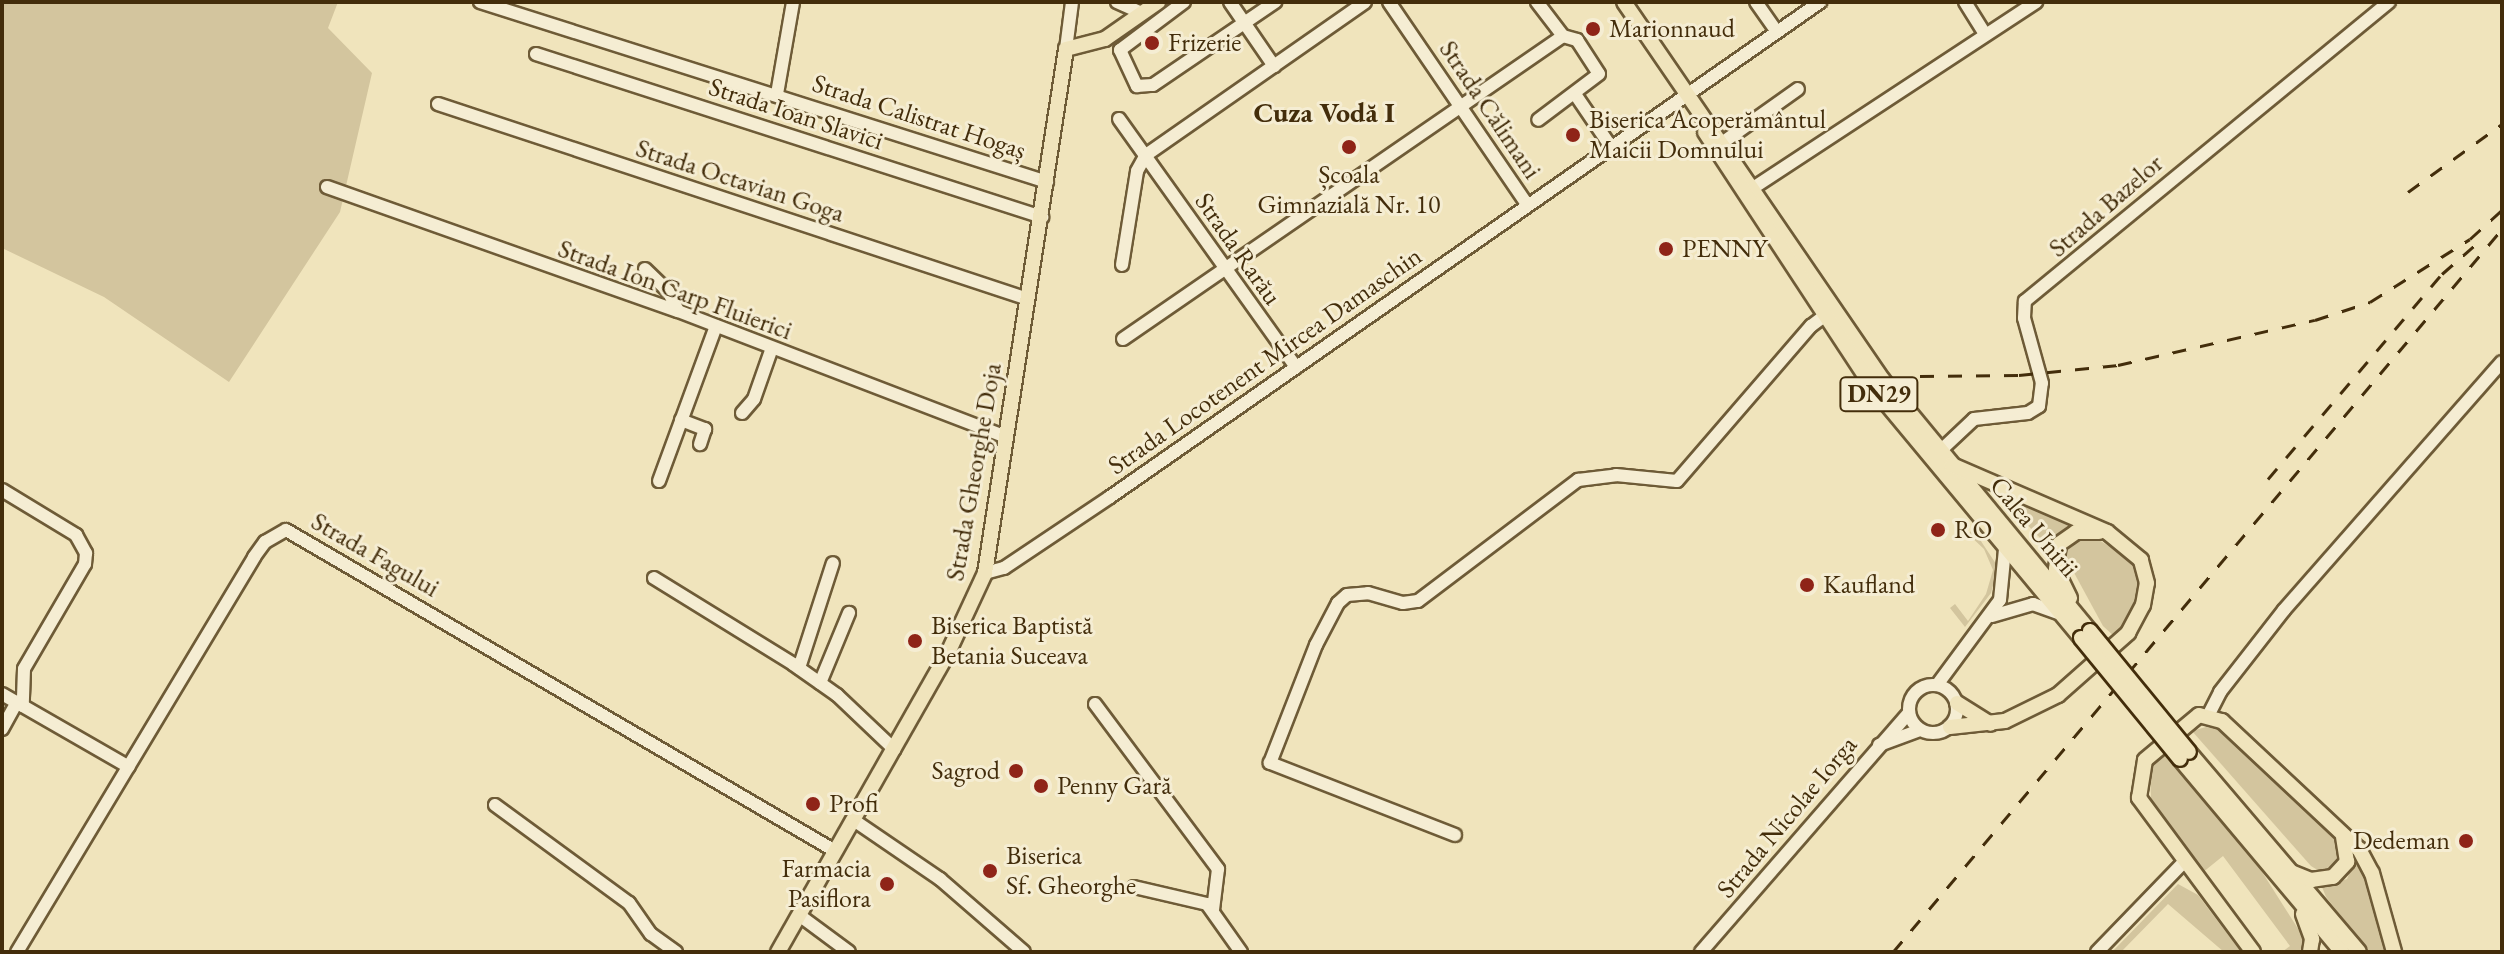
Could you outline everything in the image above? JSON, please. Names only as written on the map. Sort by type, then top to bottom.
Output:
[{"type":"main road","points":[[1066,49],[1092,45],[1158,2]]},
{"type":"main road","name":"Calea Unirii","points":[[1624,2],[1697,113],[1753,188],[1828,313],[2185,756],[2359,952]]},
{"type":"main road","name":"Strada Gheorghe Doja","points":[[778,952],[961,630],[985,573],[1066,49]]},
{"type":"main road","name":"Calea Unirii","points":[[1697,113],[1710,143],[1828,313],[2005,549],[2066,612]]},
{"type":"main road","points":[[1944,458],[2107,532],[2132,549],[2146,571],[2147,594],[2138,616],[2111,649],[2058,695],[2021,715],[1990,724],[1950,727]]},
{"type":"main road","points":[[2066,612],[2056,569],[2059,544],[2076,532],[2107,532]]},
{"type":"main road","points":[[1954,698],[1990,724]]},
{"type":"main road","points":[[2253,952],[2143,805],[2139,777],[2151,754],[2199,715],[2209,714],[2359,849],[2372,873],[2394,952]]},
{"type":"main road","name":"Calea Unirii","points":[[2185,756],[2298,903],[2342,952]]},
{"type":"main road","points":[[2286,870],[2311,880],[2333,877],[2348,855],[2341,834]]},
{"type":"main road","points":[[2298,903],[2309,926],[2310,952]]},
{"type":"street","name":"Strada Calistrat Hogaș","points":[[480,2],[523,8],[1047,182]]},
{"type":"street","name":"Strada Calistrat Hogaș","points":[[777,94],[793,2]]},
{"type":"street","name":"Strada Gheorghe Doja","points":[[1066,49],[1072,2]]},
{"type":"street","points":[[1117,2],[1142,13]]},
{"type":"street","points":[[1184,2],[1123,45],[1119,56],[1137,86],[1147,88],[1275,2]]},
{"type":"street","points":[[1230,2],[1274,66]]},
{"type":"street","points":[[1122,265],[1137,171],[1146,155],[1365,2]]},
{"type":"street","name":"Strada Călimani","points":[[1389,2],[1527,204]]},
{"type":"street","points":[[1537,2],[1563,36],[1577,40],[1599,74],[1538,120]]},
{"type":"street","points":[[1756,2],[1776,31]]},
{"type":"street","name":"Strada Locotenent Mircea Damaschin","points":[[985,573],[1004,568],[1820,2]]},
{"type":"street","points":[[1965,2],[1985,34]]},
{"type":"street","points":[[1753,188],[2036,2]]},
{"type":"street","name":"Strada Bazelor","points":[[1944,458],[1974,419],[2028,413],[2039,406],[2042,383],[2024,318],[2025,301],[2389,2]]},
{"type":"street","points":[[1123,339],[1563,36]]},
{"type":"street","name":"Strada Ioan Slavici","points":[[536,54],[1042,217]]},
{"type":"street","points":[[1722,143],[1798,89]]},
{"type":"street","points":[[1575,94],[1611,147]]},
{"type":"street","name":"Strada Octavian Goga","points":[[438,104],[1028,299]]},
{"type":"street","name":"Strada Rarău","points":[[1119,119],[1296,367]]},
{"type":"street","name":"Strada Ion Carp Fluierici","points":[[327,187],[678,311],[1007,437]]},
{"type":"street","points":[[645,269],[668,291],[678,311]]},
{"type":"street","points":[[1455,835],[1270,763],[1316,645],[1338,603],[1347,595],[1368,593],[1403,603],[1418,601],[1578,480],[1616,475],[1677,481],[1828,313]]},
{"type":"street","points":[[659,481],[716,326]]},
{"type":"street","points":[[742,413],[754,399],[772,348]]},
{"type":"street","points":[[2209,714],[2220,692],[2284,610],[2502,362]]},
{"type":"street","points":[[681,420],[705,429],[700,444]]},
{"type":"street","points":[[2,490],[76,535],[86,553],[85,564],[24,669],[20,704],[2,729]]},
{"type":"street","name":"Strada Fagului","points":[[17,952],[254,557],[265,542],[286,530],[835,851]]},
{"type":"street","name":"Strada Nicolae Iorga","points":[[1701,952],[1876,746],[1909,713],[1916,693],[1937,685],[1992,616],[2005,587],[2005,549]]},
{"type":"street","points":[[799,668],[833,563]]},
{"type":"street","points":[[654,578],[799,668],[894,749]]},
{"type":"street","points":[[1992,616],[2033,604],[2066,612]]},
{"type":"street","points":[[820,683],[849,613]]},
{"type":"street","points":[[1876,746],[1920,730],[1939,733],[1950,727],[1961,657]]},
{"type":"street","points":[[1937,685],[1954,698]]},
{"type":"street","points":[[2,694],[129,767]]},
{"type":"street","points":[[1095,704],[1218,869],[1213,910]]},
{"type":"street","points":[[1909,713],[1920,730]]},
{"type":"street","points":[[495,805],[629,903],[651,934],[676,952]]},
{"type":"street","points":[[855,821],[940,879],[1024,952]]},
{"type":"street","points":[[2097,952],[2185,861]]},
{"type":"street","points":[[1134,887],[1213,910],[1241,952]]},
{"type":"street","points":[[799,915],[849,952]]},
{"type":"shaded area","points":[[2,2],[338,2],[328,28],[372,73],[340,212],[229,382],[104,297],[2,248]]},
{"type":"shaded area","points":[[1997,494],[2081,525],[2061,533],[2049,547]]},
{"type":"shaded area","points":[[1973,529],[1998,567],[1991,593],[1965,627],[1950,608],[1955,604],[1968,621],[1986,594],[1993,570],[1984,549],[1968,534]]},
{"type":"shaded area","points":[[2092,536],[2129,558],[2138,575],[2136,604],[2116,638],[2103,626],[2066,558],[2069,540]]},
{"type":"shaded area","points":[[2206,727],[2217,729],[2339,839],[2341,864],[2324,874],[2311,866],[2192,731]]},
{"type":"shaded area","points":[[2164,749],[2257,864],[2302,935],[2304,952],[2282,952],[2290,946],[2223,856],[2202,873],[2151,800],[2150,769]]},
{"type":"shaded area","points":[[2356,857],[2366,874],[2388,952],[2370,952],[2326,897],[2322,887],[2347,879]]},
{"type":"shaded area","points":[[2178,884],[2198,895],[2241,952],[2224,952],[2168,904],[2121,952],[2112,952]]},
{"type":"railway","points":[[2408,192],[2502,124]]},
{"type":"railway","points":[[1920,376],[2019,375],[2118,365],[2315,320],[2370,302],[2470,239],[2502,210]]},
{"type":"railway","points":[[1893,952],[2502,229]]},
{"type":"railway","points":[[2268,479],[2442,274],[2474,246]]},
{"type":"place","name":"Marionnaud","points":[[1593,29]]},
{"type":"place","name":"Frizerie","points":[[1152,43]]},
{"type":"place","name":"Biserica Acoperământul Maicii Domnului","points":[[1573,135]]},
{"type":"place","name":"Școala Gimnazială Nr. 10","points":[[1349,147]]},
{"type":"place","name":"PENNY","points":[[1666,249]]},
{"type":"place","name":"RO","points":[[1938,530]]},
{"type":"place","name":"Kaufland","points":[[1807,585]]},
{"type":"place","name":"Biserica Baptistă Betania Suceava","points":[[915,641]]},
{"type":"place","name":"Sagrod","points":[[1016,771]]},
{"type":"place","name":"Penny Gară","points":[[1041,786]]},
{"type":"place","name":"Profi","points":[[813,804]]},
{"type":"place","name":"Dedeman","points":[[2466,841]]},
{"type":"place","name":"Biserica Sf. Gheorghe","points":[[990,871]]},
{"type":"place","name":"Farmacia Pasiflora","points":[[887,884]]},
{"type":"district","name":"Cuza Vodă I","points":[[1324,112]]}]
